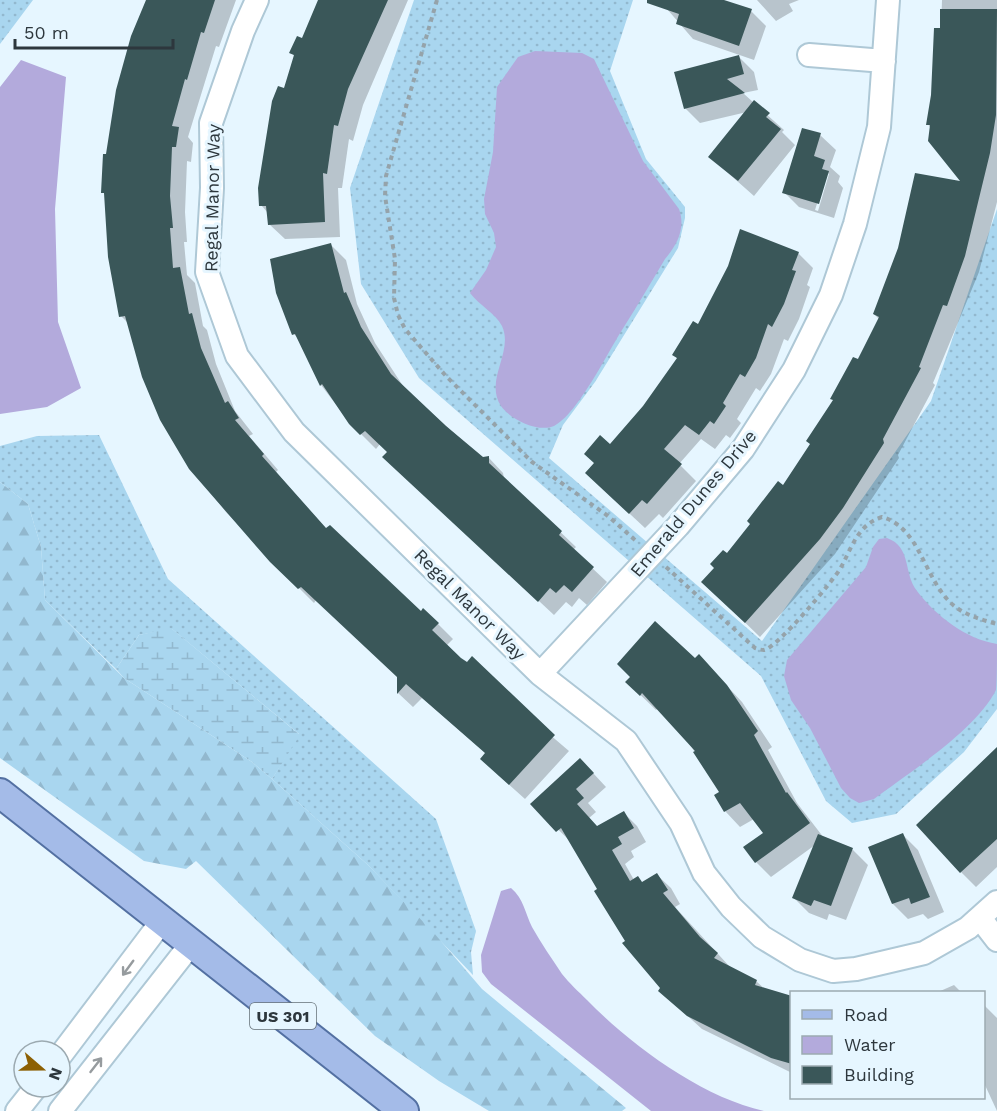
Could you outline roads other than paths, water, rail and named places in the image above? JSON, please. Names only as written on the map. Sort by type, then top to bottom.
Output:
[{"type":"main road","name":"US 301","points":[[0,793],[404,1111]]},
{"type":"street","name":"Regal Manor Way","points":[[257,0],[243,31],[212,123],[212,188],[207,272],[237,356],[294,432],[540,674],[626,741],[681,823],[710,882],[731,907],[762,937],[800,960],[833,971],[856,969],[924,953],[968,928],[997,902]]},
{"type":"street","name":"Emerald Dunes Drive","points":[[540,674],[651,555],[743,449],[794,370],[831,295],[855,224],[879,127],[888,0]]},
{"type":"street","points":[[809,55],[884,61]]},
{"type":"street","points":[[980,918],[997,940]]},
{"type":"street","points":[[72,1040],[162,921]]},
{"type":"street","points":[[60,1111],[191,944]]},
{"type":"street","points":[[17,1111],[26,1099]]},
{"type":"water","points":[[535,51],[582,53],[594,59],[643,161],[679,209],[681,216],[681,229],[673,248],[582,397],[563,420],[547,428],[525,424],[511,416],[501,406],[496,386],[505,336],[499,321],[470,293],[486,270],[496,247],[494,233],[485,214],[484,199],[493,152],[497,87],[518,57]]},
{"type":"water","points":[[21,60],[66,77],[55,209],[58,322],[81,388],[47,407],[0,414],[0,87]]},
{"type":"water","points":[[887,538],[895,542],[904,554],[913,584],[933,609],[963,632],[997,644],[996,690],[974,720],[958,735],[874,799],[859,803],[850,798],[841,788],[810,728],[791,700],[784,676],[787,660],[866,567],[873,547],[879,539]]},
{"type":"water","points":[[511,888],[519,897],[532,927],[562,974],[624,1034],[692,1082],[740,1104],[764,1111],[651,1111],[491,984],[482,972],[481,955],[501,891]]}]
